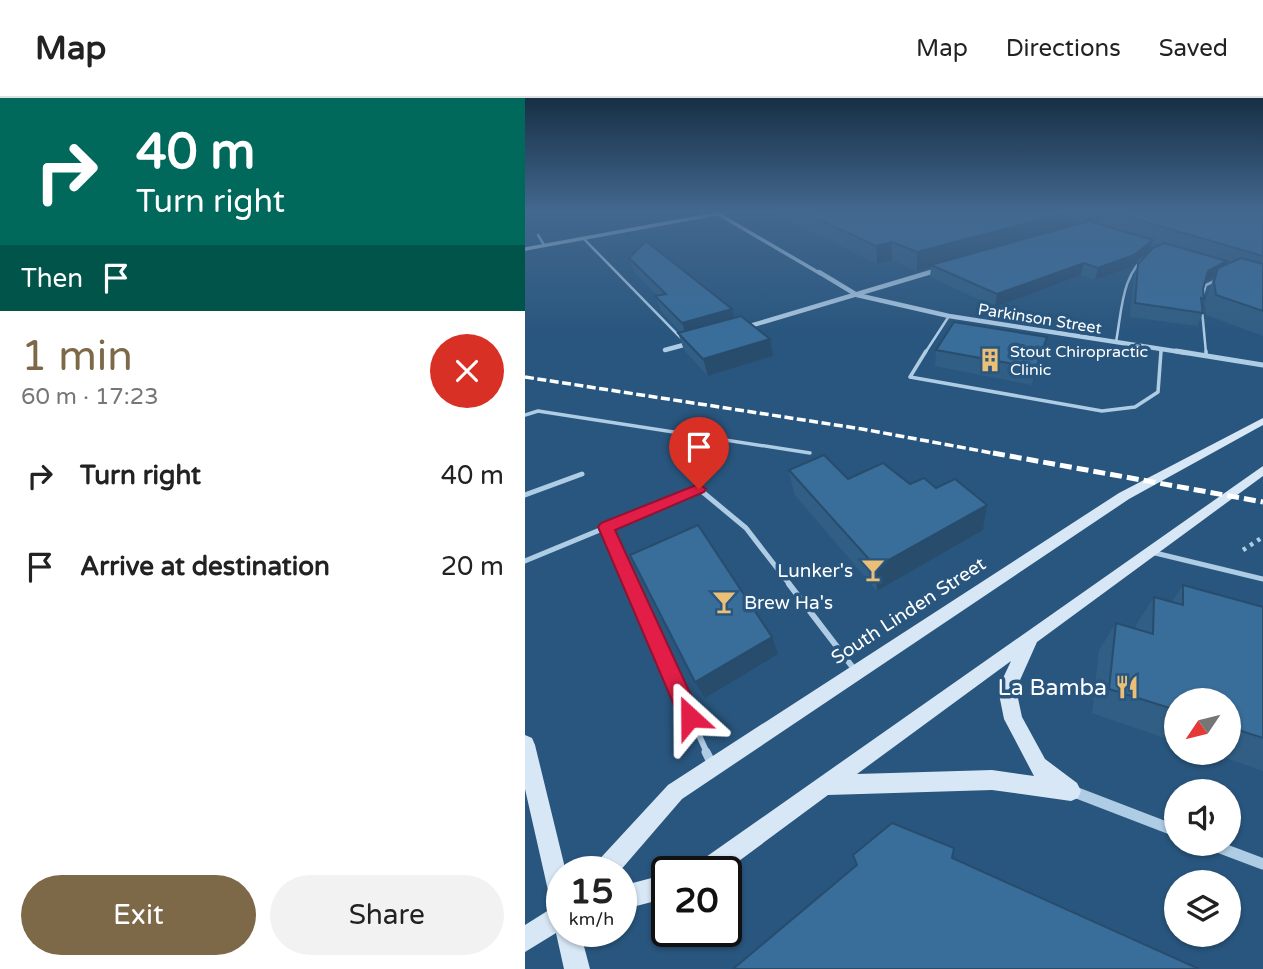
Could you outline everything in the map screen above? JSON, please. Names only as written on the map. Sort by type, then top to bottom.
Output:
[{"type":"main road","name":"South Linden Street","points":[[617,856],[675,792],[1124,496],[1263,421]]},
{"type":"main road","points":[[726,856],[1263,470]]},
{"type":"main road","points":[[1031,637],[1007,689],[1013,719],[1038,766],[1071,791]]},
{"type":"main road","points":[[525,745],[551,856]]},
{"type":"main road","points":[[824,785],[992,780],[1071,791]]},
{"type":"main road","points":[[525,940],[546,926]]},
{"type":"main road","points":[[572,947],[577,969]]},
{"type":"street","points":[[784,253],[857,295]]},
{"type":"street","points":[[738,330],[938,271]]},
{"type":"street","name":"Parkinson Street","points":[[857,295],[949,316],[1263,365]]},
{"type":"street","points":[[665,350],[699,341]]},
{"type":"street","points":[[1071,791],[1164,826]]},
{"type":"street","points":[[1241,856],[1263,864]]},
{"type":"lane","points":[[597,253],[687,344]]},
{"type":"lane","points":[[1117,342],[1129,272],[1142,257],[1153,253]]},
{"type":"lane","points":[[1206,356],[1201,302],[1206,285],[1224,277]]},
{"type":"lane","points":[[949,316],[910,377],[1102,411],[1135,407],[1158,392],[1161,349]]},
{"type":"lane","points":[[525,415],[538,411],[810,453]]},
{"type":"lane","points":[[525,495],[582,474]]},
{"type":"lane","points":[[525,561],[699,489],[746,528],[857,673]]},
{"type":"lane","points":[[606,527],[713,767]]},
{"type":"lane","points":[[1151,552],[1263,579]]},
{"type":"building","points":[[634,253],[661,253],[732,309],[682,323],[655,296],[666,294],[629,258]]},
{"type":"building","points":[[975,253],[1137,253],[1098,268],[1084,263],[997,294],[931,265]]},
{"type":"building","points":[[1149,253],[1198,253],[1227,261],[1208,271],[1203,289],[1204,299],[1201,298],[1203,313],[1135,303],[1138,264]]},
{"type":"building","points":[[1241,258],[1263,264],[1263,311],[1216,295],[1214,282],[1218,268]]},
{"type":"building","points":[[741,316],[770,339],[703,359],[678,333]]},
{"type":"building","points":[[954,322],[1047,337],[1036,368],[936,350]]},
{"type":"building","points":[[824,455],[848,479],[883,463],[910,484],[924,478],[936,488],[955,479],[987,505],[876,567],[789,470]]},
{"type":"building","points":[[698,525],[772,637],[695,682],[630,555]]},
{"type":"building","points":[[1183,585],[1263,607],[1263,738],[1241,731],[1241,688],[1164,688],[1164,706],[1109,689],[1116,623],[1153,634],[1154,597],[1183,605]]},
{"type":"building","points":[[892,823],[954,848],[952,858],[1199,969],[733,969],[857,865],[853,855]]},
{"type":"railway","points":[[525,377],[862,429],[1003,455]]},
{"type":"railway","points":[[993,453],[1263,502]]},
{"type":"place","name":"Stout Chiropractic Clinic","points":[[990,360]]},
{"type":"place","name":"Lunker's","points":[[873,570]]},
{"type":"place","name":"Brew Ha's","points":[[724,602]]},
{"type":"place","name":"La Bamba","points":[[1127,687]]},
{"type":"route","points":[[690,717],[606,527],[699,489]]}]
